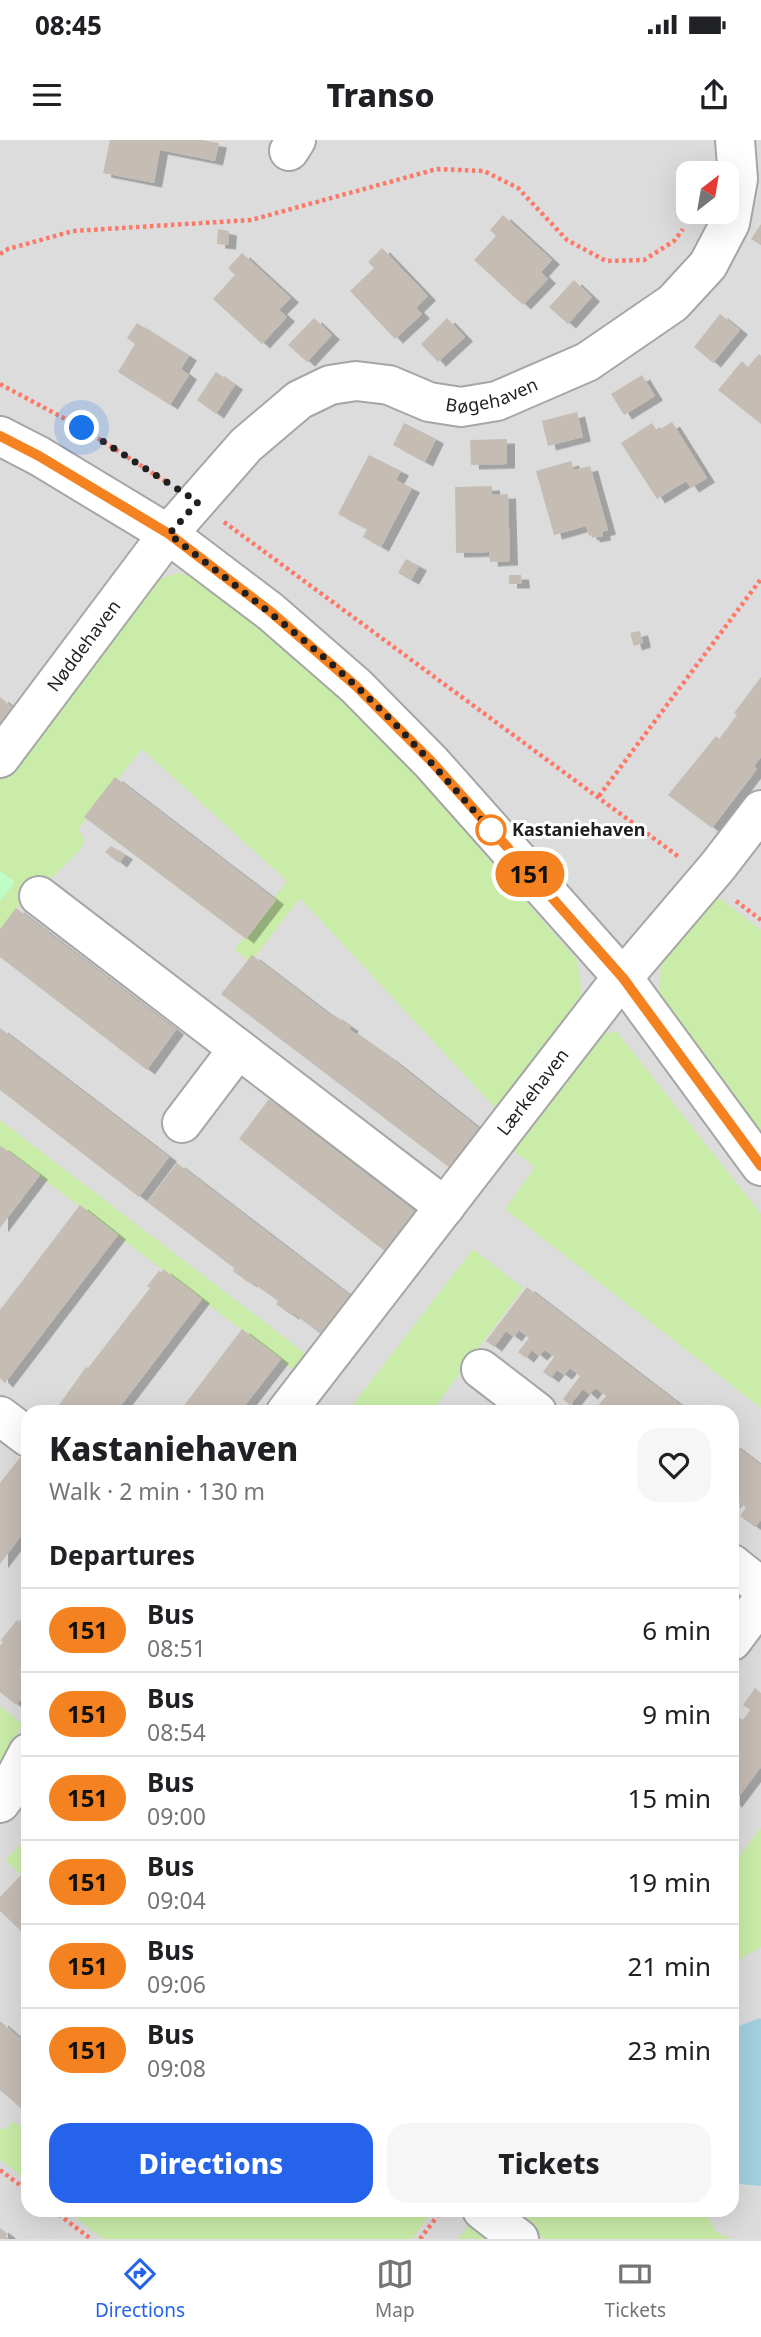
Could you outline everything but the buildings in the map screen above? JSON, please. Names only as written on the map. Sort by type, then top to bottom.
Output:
[{"type":"street","name":"Bøgehaven","points":[[169,534],[246,445],[299,400],[330,385],[356,380],[389,385],[429,402],[461,407],[497,401],[587,362],[673,303],[708,265],[730,223],[738,179],[735,140]]},
{"type":"street","points":[[0,436],[39,456],[169,534],[271,612],[356,686],[432,762],[623,978],[761,1166]]},
{"type":"street","name":"Nøddehaven","points":[[0,758],[169,534]]},
{"type":"street","points":[[623,978],[761,810]]},
{"type":"street","points":[[40,896],[445,1207]]},
{"type":"street","name":"Lærkehaven","points":[[291,1405],[623,978]]},
{"type":"street","points":[[182,1123],[238,1049]]},
{"type":"street","points":[[481,1369],[528,1405]]},
{"type":"street","points":[[0,1416],[21,1432]]},
{"type":"street","points":[[739,1570],[761,1587]]},
{"type":"street","points":[[739,1632],[761,1602]]},
{"type":"street","points":[[0,1803],[21,1766]]},
{"type":"street","points":[[491,2217],[519,2239]]},
{"type":"path","points":[[0,254],[8,248],[73,231],[251,220],[437,169],[484,171],[518,188],[567,240],[606,261],[644,260],[674,242],[688,224]]},
{"type":"path","points":[[0,384],[82,428],[198,502],[598,796],[761,920]]},
{"type":"path","points":[[598,796],[761,579]]},
{"type":"path","points":[[0,2170],[21,2186]]},
{"type":"path","points":[[62,2217],[91,2239]]},
{"type":"path","points":[[420,2239],[437,2217]]},
{"type":"shaded area","points":[[0,140],[761,140],[761,2239],[0,2239]]},
{"type":"green space","points":[[178,573],[206,581],[332,688],[426,787],[577,960],[582,994],[497,1110],[300,898],[251,962],[234,950],[287,881],[142,749],[78,829],[85,840],[79,851],[50,880],[40,876],[0,932],[0,781],[152,581]]},
{"type":"green space","points":[[0,871],[15,882],[0,901]]},
{"type":"green space","points":[[717,896],[761,930],[761,1142],[659,994],[661,962]]},
{"type":"green space","points":[[617,1032],[761,1214],[761,1408],[505,1209],[535,1167],[506,1145],[596,1034]]},
{"type":"green space","points":[[0,1120],[306,1354],[294,1370],[0,1146]]},
{"type":"green space","points":[[473,1249],[523,1288],[436,1405],[352,1405]]},
{"type":"green space","points":[[0,1706],[21,1723],[21,1726],[0,1772]]},
{"type":"green space","points":[[761,1827],[761,1947],[739,1960],[739,1857]]},
{"type":"green space","points":[[21,1844],[21,1875],[5,1860]]},
{"type":"green space","points":[[14,2121],[21,2128],[21,2176],[0,2160],[0,2128],[4,2130]]},
{"type":"green space","points":[[75,2217],[428,2217],[412,2239],[103,2239]]},
{"type":"green space","points":[[516,2217],[708,2217],[716,2232],[731,2239],[544,2239]]},
{"type":"green space","points":[[471,2222],[492,2239],[458,2239]]},
{"type":"water","points":[[761,2019],[761,2186],[740,2184],[739,2181],[739,2026]]},
{"type":"bus line","name":"151","points":[[0,436],[39,456],[169,534],[271,612],[356,686],[432,762],[623,978],[761,1166]]},
{"type":"place","name":"Kastaniehaven","points":[[491,830]]},
{"type":"route","points":[[82,428],[198,502],[169,534],[271,612],[356,686],[432,762],[497,837],[491,830]]}]
